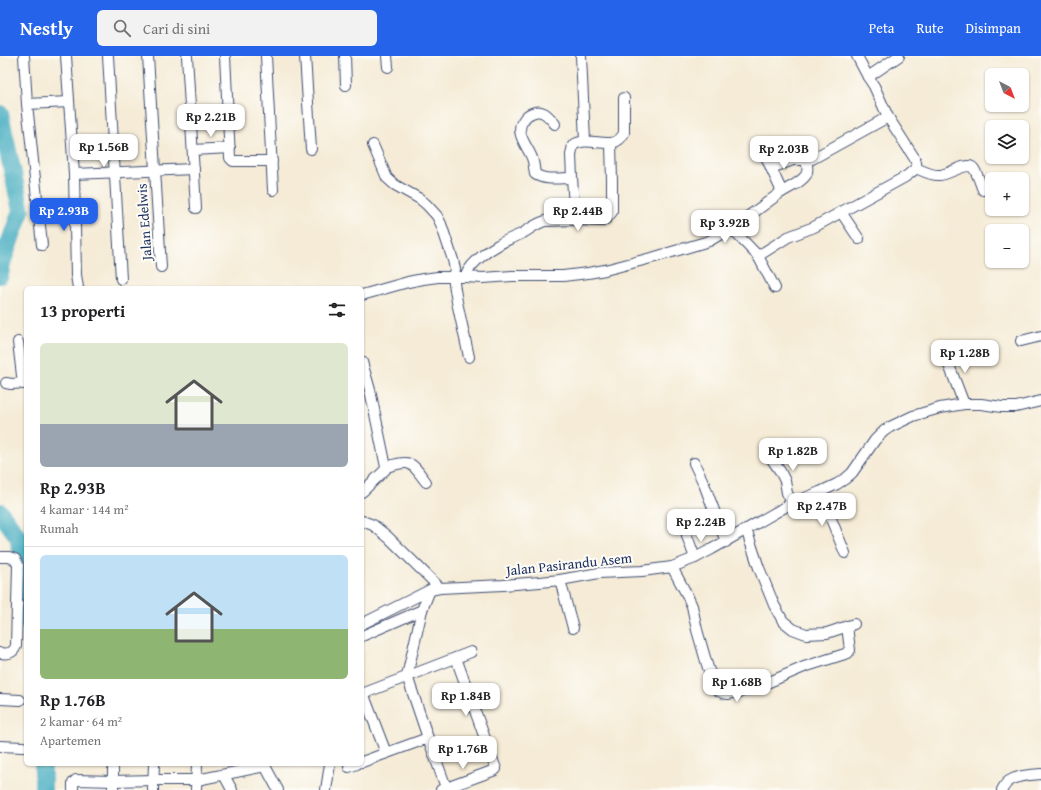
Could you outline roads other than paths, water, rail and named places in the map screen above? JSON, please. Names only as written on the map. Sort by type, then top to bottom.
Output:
[{"type":"street","points":[[24,56],[27,104],[42,245]]},
{"type":"street","points":[[66,56],[74,174],[76,275],[78,286]]},
{"type":"street","points":[[108,56],[121,278]]},
{"type":"street","name":"Jalan Edelwis","points":[[148,56],[161,267]]},
{"type":"street","points":[[187,56],[196,208]]},
{"type":"street","points":[[225,56],[230,156],[233,161],[272,161]]},
{"type":"street","points":[[266,56],[273,190]]},
{"type":"street","points":[[305,56],[310,149]]},
{"type":"street","points":[[345,56],[346,85]]},
{"type":"street","points":[[387,56],[388,67]]},
{"type":"street","points":[[581,56],[585,142]]},
{"type":"street","points":[[758,256],[788,237],[814,227],[905,177],[916,168],[917,165],[915,159],[888,117],[874,86],[857,56]]},
{"type":"street","points":[[868,76],[898,56]]},
{"type":"street","points":[[576,220],[571,155],[573,145],[585,142],[611,144],[622,139],[624,133],[624,98]]},
{"type":"street","points":[[27,104],[69,102]]},
{"type":"street","points":[[555,124],[546,113],[537,111],[532,112],[525,118],[519,127],[532,158],[535,174],[539,177],[548,179],[572,178]]},
{"type":"street","points":[[771,168],[793,160],[812,159],[888,117]]},
{"type":"street","points":[[464,277],[474,262],[498,245],[522,234],[541,222],[576,220],[603,221],[607,218],[612,212],[611,144]]},
{"type":"street","points":[[373,145],[387,178],[395,185],[420,199],[437,216],[441,224],[455,269],[453,277],[469,357]]},
{"type":"street","points":[[193,150],[230,148]]},
{"type":"street","points":[[766,157],[782,192]]},
{"type":"street","points":[[364,294],[423,279],[438,277],[483,278],[512,276],[563,276],[588,273],[655,257],[709,241],[802,180],[808,171],[806,160]]},
{"type":"street","points":[[916,168],[940,175],[952,172],[965,166],[970,166],[974,168],[983,190]]},
{"type":"street","points":[[74,174],[194,169]]},
{"type":"street","points":[[841,212],[859,239]]},
{"type":"street","points":[[731,228],[758,256],[775,288]]},
{"type":"street","points":[[1021,341],[1041,336]]},
{"type":"street","points":[[6,383],[24,384],[24,373],[18,342]]},
{"type":"street","points":[[944,352],[964,404]]},
{"type":"street","points":[[364,369],[370,390],[386,467]]},
{"type":"street","name":"Jalan Pasirandu Asem","points":[[435,589],[560,580],[599,573],[672,567],[695,558],[726,542],[746,528],[792,503],[820,492],[845,479],[856,469],[879,436],[890,426],[913,416],[940,408],[964,404],[1016,407],[1041,401]]},
{"type":"street","points":[[768,448],[769,454],[785,481],[792,503]]},
{"type":"street","points":[[364,490],[385,470],[386,467],[400,463],[408,463],[414,466],[426,482]]},
{"type":"street","points":[[694,463],[704,484],[726,542]]},
{"type":"street","points":[[820,492],[845,554]]},
{"type":"street","points":[[364,522],[388,537],[435,589]]},
{"type":"street","points":[[672,567],[692,606],[708,668],[717,689],[723,693],[728,694],[743,691],[768,683],[804,667],[848,653],[850,650],[850,625],[827,633],[806,634],[793,629],[783,621],[774,605],[759,568],[746,528]]},
{"type":"street","points":[[686,536],[695,558]]},
{"type":"street","points":[[0,557],[15,559],[18,565],[16,646],[14,651],[10,653],[0,653]]},
{"type":"street","points":[[560,580],[573,628]]},
{"type":"street","points":[[435,589],[422,610],[407,676],[445,789],[496,769],[456,658]]},
{"type":"street","points":[[364,623],[435,589]]},
{"type":"street","points":[[364,635],[422,610]]},
{"type":"street","points":[[364,693],[471,652]]},
{"type":"street","points":[[0,699],[20,700]]},
{"type":"street","points":[[364,699],[386,754]]},
{"type":"street","points":[[364,761],[428,738]]},
{"type":"street","points":[[0,746],[23,747]]},
{"type":"street","points":[[113,766],[113,786]]},
{"type":"street","points":[[153,785],[154,766]]},
{"type":"street","points":[[196,785],[197,766]]},
{"type":"street","points":[[73,790],[73,782],[76,780],[113,786],[196,785],[224,775],[235,768],[255,766]]},
{"type":"street","points":[[266,766],[278,790]]},
{"type":"street","points":[[326,790],[330,766]]},
{"type":"street","points":[[1002,790],[1010,780],[1019,777],[1041,774]]},
{"type":"street","points":[[224,775],[232,790]]},
{"type":"waterway","points":[[0,114],[21,211],[2,263],[0,275]]},
{"type":"waterway","points":[[0,512],[19,538],[24,611]]},
{"type":"waterway","points":[[43,766],[43,790]]}]
